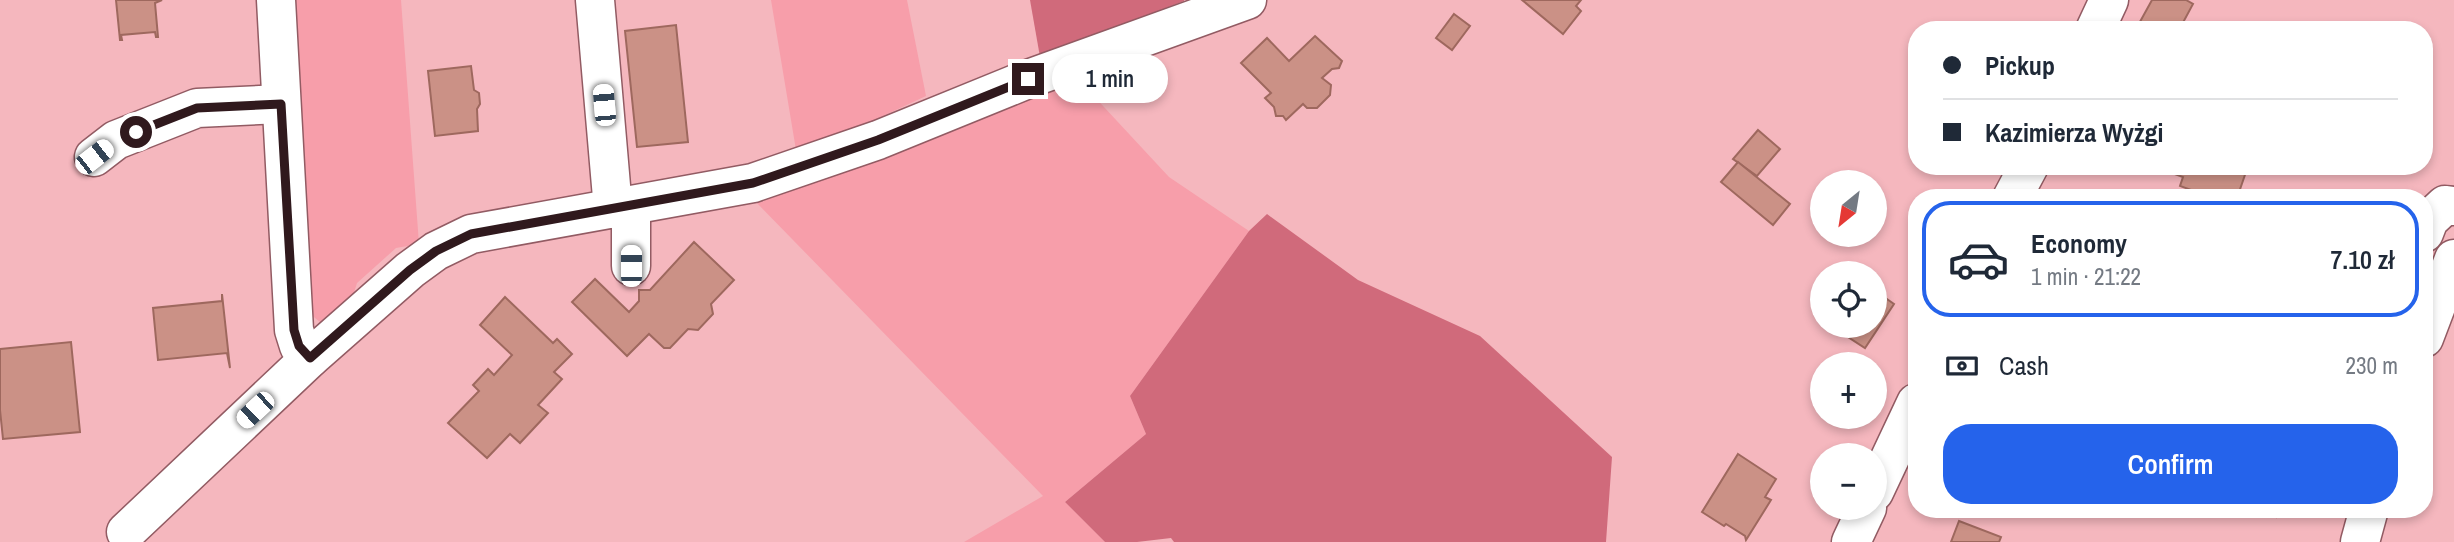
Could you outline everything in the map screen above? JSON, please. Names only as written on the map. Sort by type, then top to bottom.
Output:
[{"type":"street","points":[[276,0],[294,330],[299,346],[310,358]]},
{"type":"street","points":[[595,0],[631,266]]},
{"type":"street","points":[[126,531],[310,358],[410,270],[436,251],[471,234],[753,183],[878,140],[1199,9],[1247,0]]},
{"type":"street","points":[[2099,21],[2109,0]]},
{"type":"street","points":[[94,157],[116,139],[197,108],[281,104]]},
{"type":"street","points":[[2433,216],[2445,205],[2454,206]]},
{"type":"street","points":[[2433,315],[2454,260]]},
{"type":"street","points":[[1887,464],[1908,420]]},
{"type":"street","points":[[2360,542],[2367,518]]},
{"type":"street","points":[[1851,542],[1861,520]]},
{"type":"shaded area","points":[[289,0],[401,0],[419,244],[396,248],[357,283],[352,299],[336,319],[320,322],[309,313]]},
{"type":"shaded area","points":[[771,0],[907,0],[926,96],[797,156]]},
{"type":"shaded area","points":[[1030,0],[1184,0],[1184,1],[1040,57]]},
{"type":"shaded area","points":[[1078,79],[1169,177],[1249,231],[1130,396],[1146,434],[1065,502],[1105,542],[964,542],[1043,496],[752,198]]},
{"type":"shaded area","points":[[1267,214],[1358,280],[1480,336],[1612,457],[1606,542],[1174,542],[1171,538],[1105,542],[1065,502],[1146,434],[1130,396],[1249,231]]},
{"type":"building","points":[[116,0],[162,0],[155,3],[158,37],[155,32],[121,35],[120,40]]},
{"type":"building","points":[[1522,0],[1581,0],[1576,6],[1581,11],[1563,34]]},
{"type":"building","points":[[2152,0],[2186,0],[2193,4],[2184,21],[2140,21]]},
{"type":"building","points":[[1454,14],[1470,26],[1452,50],[1436,38]]},
{"type":"building","points":[[676,25],[688,142],[637,147],[625,31]]},
{"type":"building","points":[[1315,36],[1342,61],[1339,68],[1332,69],[1322,78],[1331,85],[1330,95],[1317,108],[1307,108],[1303,104],[1286,120],[1283,116],[1276,116],[1274,107],[1265,98],[1271,93],[1241,63],[1267,38],[1289,61]]},
{"type":"building","points":[[471,66],[474,90],[479,93],[478,131],[435,136],[428,71]]},
{"type":"building","points":[[1758,130],[1780,149],[1757,176],[1733,159]]},
{"type":"building","points":[[1738,162],[1790,204],[1773,225],[1721,182]]},
{"type":"building","points":[[2177,175],[2245,175],[2240,189],[2188,189],[2180,186],[2183,177]]},
{"type":"building","points":[[694,242],[734,280],[711,304],[713,314],[698,330],[688,329],[670,348],[664,348],[649,334],[627,356],[572,302],[595,279],[629,312],[639,301],[639,290],[650,290]]},
{"type":"building","points":[[222,294],[230,368],[227,353],[158,360],[153,308],[222,301]]},
{"type":"building","points":[[505,297],[553,343],[557,339],[572,354],[554,372],[562,379],[538,405],[548,413],[520,443],[510,434],[487,458],[448,423],[479,391],[473,385],[488,369],[494,375],[512,355],[480,325]]},
{"type":"building","points":[[1887,299],[1894,304],[1887,315]]},
{"type":"building","points":[[1850,338],[1872,338],[1865,348]]},
{"type":"building","points":[[71,342],[80,432],[3,439],[0,349]]},
{"type":"building","points":[[1738,454],[1776,479],[1765,497],[1771,500],[1746,540],[1745,536],[1702,512]]},
{"type":"building","points":[[1959,521],[2001,537],[1999,542],[1951,542]]},
{"type":"route","points":[[136,132],[197,108],[281,104],[294,330],[299,346],[310,358],[410,270],[436,251],[471,234],[753,183],[878,140],[1028,79]]}]
